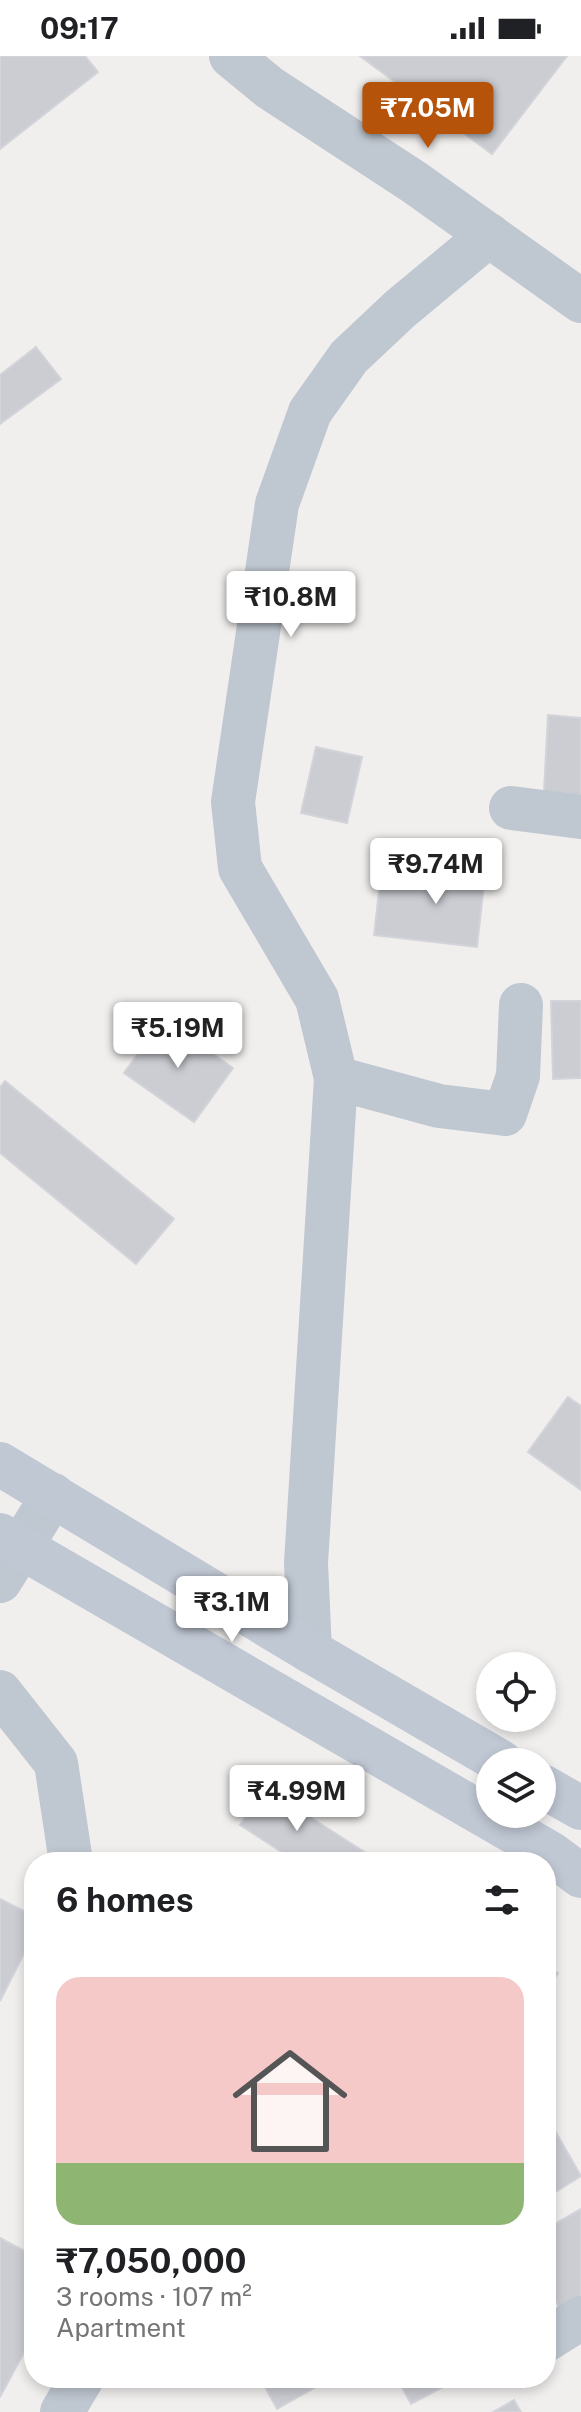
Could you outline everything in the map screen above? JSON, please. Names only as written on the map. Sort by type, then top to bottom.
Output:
[{"type":"main road","points":[[0,1464],[477,1748]]},
{"type":"main road","points":[[7,1554],[544,1852]]},
{"type":"main road","points":[[556,1794],[581,1808]]},
{"type":"main road","points":[[556,1860],[581,1876]]},
{"type":"street","points":[[231,56],[270,88],[414,182],[581,301]]},
{"type":"street","points":[[310,1651],[306,1563],[336,1078],[317,999],[240,868],[233,802],[277,504],[310,412],[349,357],[400,309],[489,235]]},
{"type":"street","points":[[511,808],[581,817]]},
{"type":"street","points":[[336,1078],[439,1106],[505,1114],[518,1076],[521,1005]]},
{"type":"street","points":[[7,1554],[53,1495]]},
{"type":"street","points":[[0,1692],[56,1763],[69,1852]]},
{"type":"street","points":[[556,2334],[581,2318]]},
{"type":"street","points":[[62,2412],[76,2388]]},
{"type":"building","points":[[0,56],[85,56],[98,72],[0,149]]},
{"type":"building","points":[[360,56],[567,56],[492,154]]},
{"type":"building","points":[[36,347],[61,379],[0,424],[0,375]]},
{"type":"building","points":[[548,715],[581,718],[581,812],[543,810]]},
{"type":"building","points":[[316,747],[362,757],[347,823],[301,813]]},
{"type":"building","points":[[446,852],[487,857],[477,947],[374,935],[380,883],[442,889]]},
{"type":"building","points":[[551,1001],[581,1001],[581,1078],[553,1079]]},
{"type":"building","points":[[163,1019],[233,1068],[194,1122],[124,1073]]},
{"type":"building","points":[[5,1081],[174,1219],[136,1264],[0,1153],[0,1087]]},
{"type":"building","points":[[568,1397],[581,1406],[581,1490],[528,1452]]},
{"type":"building","points":[[265,1788],[364,1852],[282,1852],[240,1825]]},
{"type":"building","points":[[0,1899],[24,1911],[24,1954],[0,2001]]},
{"type":"building","points":[[556,2132],[581,2176],[556,2192]]},
{"type":"building","points":[[581,2209],[581,2311],[566,2319],[556,2302],[556,2223]]},
{"type":"building","points":[[0,2238],[24,2251],[24,2353],[0,2397]]},
{"type":"building","points":[[265,2388],[314,2388],[277,2409]]},
{"type":"building","points":[[402,2388],[441,2388],[411,2404]]},
{"type":"building","points":[[514,2400],[521,2412],[493,2412]]}]
